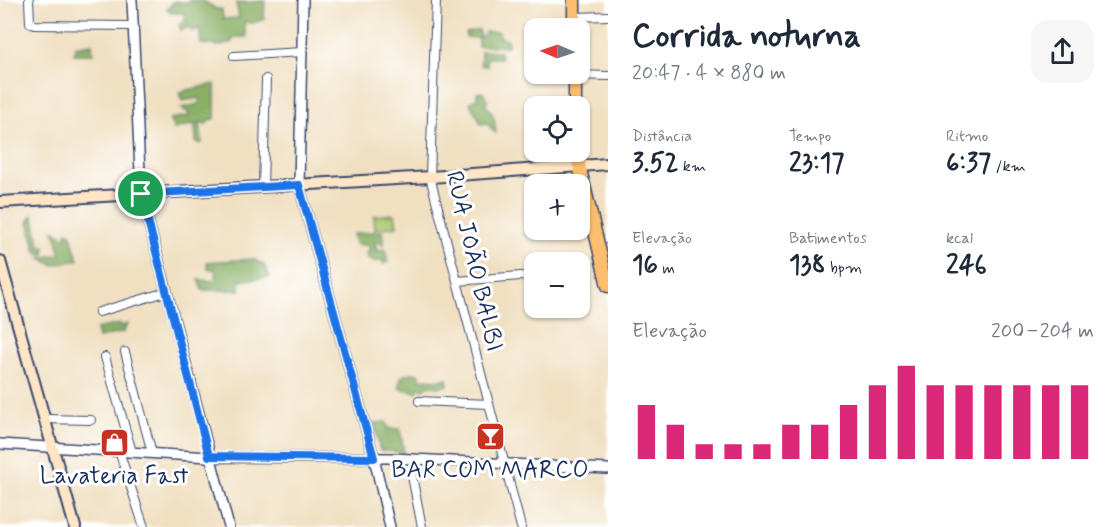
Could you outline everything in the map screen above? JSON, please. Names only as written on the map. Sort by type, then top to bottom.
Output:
[{"type":"main road","points":[[574,0],[574,18]]},
{"type":"main road","points":[[579,162],[608,286]]},
{"type":"main road","points":[[0,202],[430,177],[608,164]]},
{"type":"main road","points":[[0,261],[75,527]]},
{"type":"street","points":[[29,0],[29,19],[34,25],[133,26]]},
{"type":"street","points":[[132,0],[141,194],[229,527]]},
{"type":"street","points":[[303,0],[299,185],[374,458],[390,527]]},
{"type":"street","name":"RUA JOÃO BALBI","points":[[436,0],[430,177],[521,527]]},
{"type":"street","points":[[590,20],[608,16]]},
{"type":"street","points":[[234,56],[302,52]]},
{"type":"street","points":[[590,75],[608,76]]},
{"type":"street","points":[[262,187],[266,79]]},
{"type":"street","points":[[457,281],[521,276]]},
{"type":"street","points":[[99,312],[166,292]]},
{"type":"street","points":[[125,352],[152,453]]},
{"type":"street","points":[[105,357],[132,452]]},
{"type":"street","points":[[419,401],[489,404]]},
{"type":"street","points":[[45,419],[91,420]]},
{"type":"street","points":[[0,444],[209,456],[505,462],[608,469]]},
{"type":"street","points":[[119,451],[144,527]]},
{"type":"street","points":[[412,476],[422,527]]},
{"type":"green space","points":[[190,0],[202,0],[216,9],[222,9],[223,19],[239,18],[236,3],[265,1],[264,19],[253,23],[244,22],[246,37],[233,37],[232,42],[222,46],[201,44],[199,28],[192,32],[190,26],[181,31],[179,25],[186,20],[184,13],[172,13],[167,9],[175,1],[188,3]]},
{"type":"green space","points":[[479,30],[480,37],[484,36],[485,32],[499,32],[499,38],[507,39],[508,46],[478,46],[478,38],[466,37],[466,33]]},
{"type":"green space","points":[[92,44],[93,54],[74,54],[75,47]]},
{"type":"green space","points":[[481,51],[500,52],[501,58],[487,58],[487,66],[481,65]]},
{"type":"green space","points":[[215,84],[215,119],[211,119],[206,124],[200,122],[202,143],[196,143],[195,124],[174,129],[169,119],[189,116],[189,113],[181,108],[199,104],[199,98],[182,101],[179,92]]},
{"type":"green space","points":[[483,92],[488,102],[484,104],[492,113],[496,133],[488,123],[481,124],[470,102],[477,98],[477,93]]},
{"type":"green space","points":[[395,214],[397,226],[375,229],[374,216]]},
{"type":"green space","points":[[33,215],[40,246],[45,246],[44,254],[36,252],[28,222]]},
{"type":"green space","points":[[54,230],[66,239],[66,232],[70,232],[78,260],[54,265],[40,258],[61,254]]},
{"type":"green space","points":[[382,231],[384,244],[375,243],[377,251],[385,249],[388,262],[383,264],[383,260],[374,262],[368,259],[366,253],[369,252],[368,245],[356,245],[353,234]]},
{"type":"green space","points":[[253,259],[264,265],[270,277],[239,281],[240,290],[202,290],[199,280],[217,281],[215,269],[208,269],[207,262]]},
{"type":"green space","points":[[120,324],[121,326],[128,324],[123,332],[98,338],[96,329]]},
{"type":"green space","points":[[411,373],[420,374],[420,379],[447,378],[448,385],[438,387],[429,385],[424,389],[418,388],[417,392],[399,388],[402,378]]},
{"type":"green space","points":[[386,422],[389,429],[400,429],[404,453],[380,450],[374,423]]},
{"type":"place","name":"BAR COM MARCO","points":[[490,436]]},
{"type":"place","name":"Lavateria Fast","points":[[114,442]]},
{"type":"route","points":[[299,185],[374,458],[209,456],[141,194],[299,185]]}]
